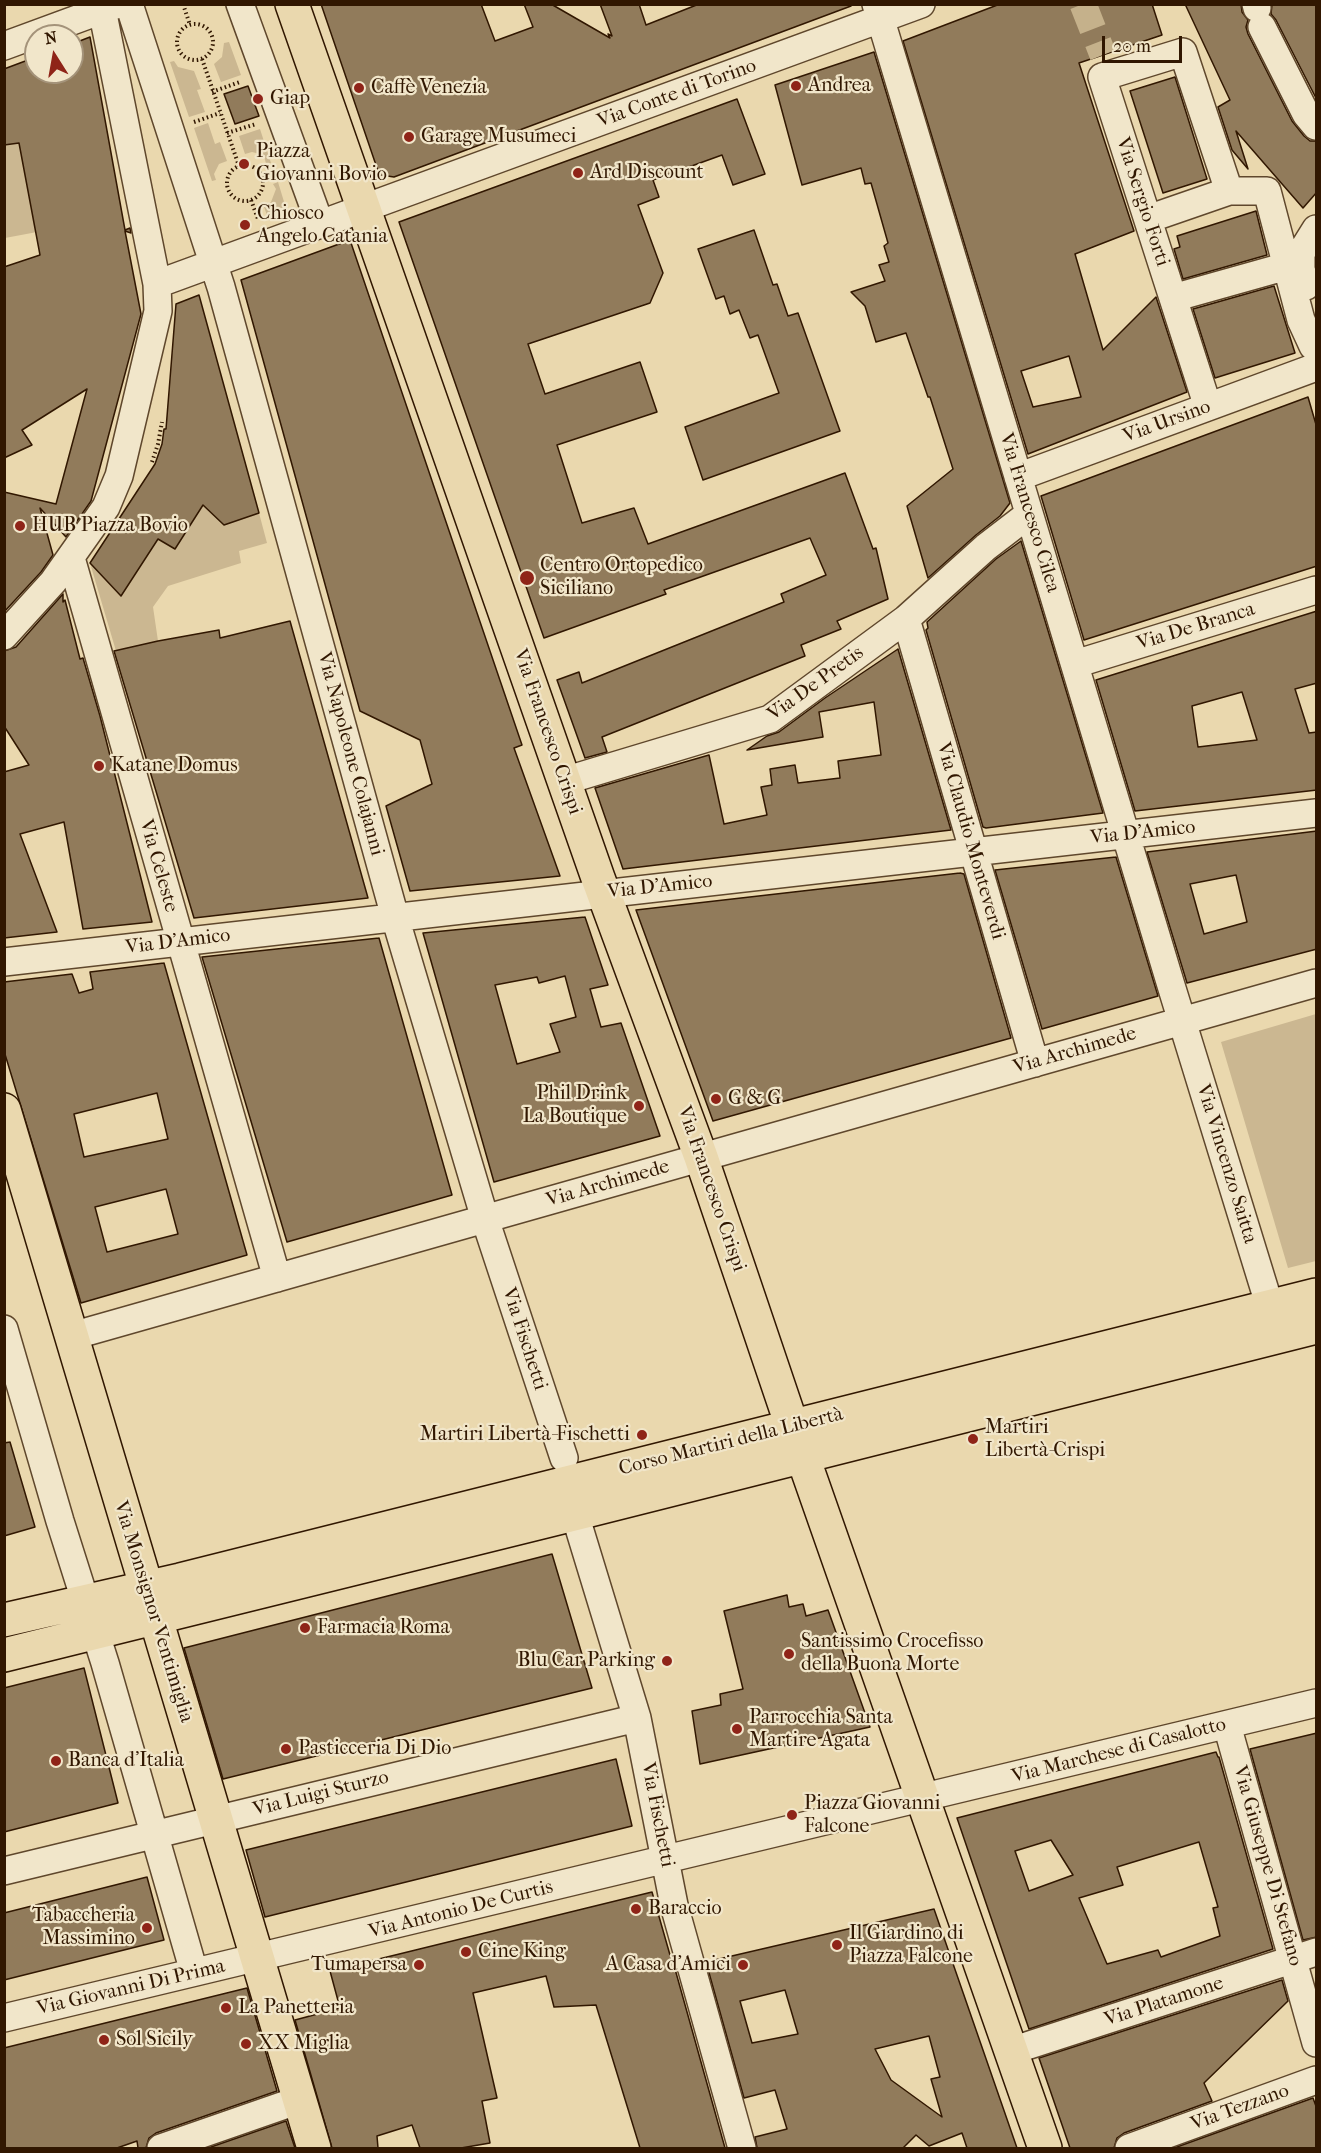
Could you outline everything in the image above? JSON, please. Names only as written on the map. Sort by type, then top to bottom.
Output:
[{"type":"main road","points":[[292,4],[368,219]]},
{"type":"main road","name":"Via Francesco Crispi","points":[[368,219],[604,894],[701,1157],[792,1426],[1045,2148]]},
{"type":"main road","name":"Via Monsignor Ventimiglia","points":[[5,1112],[214,1820],[314,2148]]},
{"type":"main road","name":"Corso Martiri della Libertà","points":[[4,1620],[146,1588],[565,1471],[792,1426],[1317,1295]]},
{"type":"main road","name":"Corso Martiri della Libertà","points":[[4,1655],[96,1634],[1317,1327]]},
{"type":"street","points":[[129,4],[178,130],[218,275]]},
{"type":"street","points":[[157,284],[218,275],[320,224],[240,4]]},
{"type":"street","name":"Via Conte di Torino","points":[[320,224],[368,219],[878,12],[921,4]]},
{"type":"street","points":[[4,46],[102,9],[157,284],[158,311],[119,476],[106,507],[53,582],[4,636]]},
{"type":"street","name":"Via Francesco Cilea","points":[[878,12],[1182,1021]]},
{"type":"street","points":[[1259,13],[1306,114],[1317,126]]},
{"type":"street","name":"Via Sergio Forti","points":[[1208,407],[1102,77],[1106,65],[1183,52],[1229,191]]},
{"type":"street","points":[[129,146],[178,130]]},
{"type":"street","points":[[1148,219],[1229,191],[1267,190],[1301,320],[1315,359]]},
{"type":"street","points":[[1315,359],[1313,317],[1301,269],[1302,253],[1308,240],[1317,229]]},
{"type":"street","points":[[1173,298],[1287,266]]},
{"type":"street","name":"Via Napoleone Colajanni","points":[[218,275],[395,917],[485,1219]]},
{"type":"street","name":"Via Ursino","points":[[1018,477],[1208,407],[1315,359]]},
{"type":"street","name":"Via De Pretis","points":[[564,781],[770,719],[906,618],[986,547],[1029,514]]},
{"type":"street","name":"Via Celeste","points":[[71,558],[277,1278]]},
{"type":"street","name":"Via De Branca","points":[[1075,664],[1317,590]]},
{"type":"street","name":"Via Claudio Monteverdi","points":[[906,618],[1035,1063]]},
{"type":"street","name":"Via D'Amico","points":[[4,962],[1317,813]]},
{"type":"street","name":"Via Archimede","points":[[72,1336],[1317,983]]},
{"type":"street","name":"Via Vincenzo Saitta","points":[[1182,1021],[1270,1307]]},
{"type":"street","name":"Via Fischetti","points":[[485,1219],[565,1471],[574,1514],[638,1718],[674,1905],[742,2148]]},
{"type":"street","points":[[4,1329],[194,1972]]},
{"type":"street","name":"Via Marchese di Casalotto","points":[[666,1860],[1317,1703]]},
{"type":"street","name":"Via Luigi Sturzo","points":[[4,1871],[638,1718]]},
{"type":"street","name":"Via Giuseppe Di Stefano","points":[[1227,1725],[1305,1956],[1317,2043]]},
{"type":"street","name":"Via Antonio De Curtis","points":[[257,1959],[666,1860]]},
{"type":"street","name":"Via Platamone","points":[[1011,2051],[1305,1956]]},
{"type":"street","name":"Via Giovanni Di Prima","points":[[4,2018],[257,1959]]},
{"type":"street","name":"Via Tezzano","points":[[1129,2148],[1317,2080]]},
{"type":"street","points":[[161,2148],[299,2100]]},
{"type":"path","points":[[183,4],[190,25]]},
{"type":"path","points":[[190,25],[201,25],[210,31],[212,36],[212,50],[202,58],[190,59],[181,53],[179,48],[178,37],[184,27],[190,25]]},
{"type":"path","points":[[202,58],[239,166]]},
{"type":"path","points":[[178,130],[220,113]]},
{"type":"path","points":[[227,133],[258,123],[263,124]]},
{"type":"path","points":[[251,165],[260,171],[262,177],[264,182],[260,193],[251,200],[245,201],[235,197],[228,188],[228,177],[239,166],[251,165]]},
{"type":"path","points":[[262,177],[270,174]]},
{"type":"path","points":[[251,200],[258,220]]},
{"type":"path","points":[[151,463],[158,444],[164,411]]},
{"type":"shaded area","points":[[229,42],[241,75],[221,82],[214,64],[222,57],[224,43]]},
{"type":"shaded area","points":[[174,61],[178,67],[194,71],[201,89],[197,90],[205,112],[189,117],[170,62]]},
{"type":"shaded area","points":[[208,123],[215,144],[220,142],[227,161],[219,164],[214,174],[216,180],[212,181],[194,128]]},
{"type":"shaded area","points":[[260,129],[271,163],[266,164],[264,155],[252,152],[245,154],[239,136]]},
{"type":"shaded area","points":[[19,143],[37,232],[5,238],[5,145]]},
{"type":"shaded area","points":[[278,182],[286,215],[269,221],[263,204],[271,202],[276,189],[273,184]]},
{"type":"shaded area","points":[[203,505],[259,513],[267,543],[239,551],[241,563],[168,586],[153,607],[158,641],[116,651],[90,563],[121,596],[158,539],[175,549]]},
{"type":"shaded area","points":[[1316,1014],[1316,1261],[1288,1268],[1221,1042]]},
{"type":"building","points":[[321,4],[481,4],[495,41],[533,27],[524,4],[551,4],[610,38],[608,34],[612,36],[600,4],[639,4],[646,25],[699,4],[851,4],[851,6],[394,177],[381,175],[378,171]]},
{"type":"building","points":[[1000,4],[1152,4],[1162,35],[1079,63],[1134,231],[1075,254],[1103,350],[1156,297],[1187,392],[1028,454],[903,41]],"holes":[[[1069,356],[1081,397],[1033,407],[1021,371]]]},
{"type":"building","points":[[1185,4],[1241,4],[1242,12],[1248,20],[1246,27],[1248,34],[1292,121],[1310,141],[1317,141],[1317,192],[1303,208],[1236,131],[1248,169],[1232,150],[1218,107],[1230,100]]},
{"type":"building","points":[[1272,4],[1317,4],[1317,100],[1271,14]]},
{"type":"building","points":[[90,37],[125,230],[130,228],[131,233],[125,231],[141,314],[91,501],[66,537],[40,508],[53,555],[41,572],[4,612],[4,492],[56,504],[87,389],[22,430],[32,445],[4,458],[4,267],[40,255],[19,143],[4,145],[4,69],[24,62],[24,84],[84,84],[84,39]]},
{"type":"building","points":[[874,52],[1010,503],[1000,516],[928,578],[907,506],[953,469],[906,333],[876,342],[865,306],[851,292],[885,281],[879,265],[889,262],[884,246],[888,243],[871,183],[865,184],[861,168],[802,185],[775,85]]},
{"type":"building","points":[[1175,77],[1207,179],[1163,193],[1130,91]]},
{"type":"building","points":[[248,86],[259,116],[235,124],[224,94]]},
{"type":"building","points":[[737,99],[765,174],[733,185],[722,155],[653,180],[659,197],[638,205],[663,273],[650,303],[528,344],[545,394],[640,362],[657,412],[557,445],[582,523],[634,508],[648,544],[845,473],[873,549],[876,548],[888,599],[837,621],[841,629],[801,645],[805,656],[602,737],[607,752],[585,758],[557,680],[579,672],[582,683],[784,602],[781,594],[826,575],[810,538],[664,590],[666,594],[544,638],[399,222]]},
{"type":"building","points":[[1256,211],[1267,255],[1183,279],[1174,249],[1180,247],[1177,236]]},
{"type":"building","points":[[754,230],[773,285],[777,284],[788,316],[798,313],[840,431],[703,480],[685,427],[779,393],[758,335],[750,338],[739,310],[730,314],[724,296],[716,299],[698,249]]},
{"type":"building","points":[[350,240],[522,745],[514,748],[560,876],[410,891],[386,806],[432,784],[420,740],[360,711],[241,280]]},
{"type":"building","points":[[1274,286],[1295,353],[1215,378],[1193,309]]},
{"type":"building","points":[[199,295],[259,513],[224,525],[203,505],[175,549],[158,539],[121,596],[90,563],[155,464],[164,429],[166,429],[176,304]]},
{"type":"building","points":[[1308,397],[1317,428],[1317,566],[1084,640],[1041,496]]},
{"type":"building","points":[[1021,541],[1103,813],[986,828],[983,827],[926,630],[927,622],[996,559]]},
{"type":"building","points":[[63,594],[63,602],[65,600],[80,659],[83,658],[100,716],[152,922],[83,929],[64,822],[20,834],[57,932],[4,938],[4,772],[29,765],[4,726],[4,651],[16,647]]},
{"type":"building","points":[[1317,611],[1317,683],[1295,689],[1309,733],[1317,732],[1317,790],[1135,811],[1096,680]],"holes":[[[1242,692],[1257,740],[1198,747],[1192,706]]]},
{"type":"building","points":[[290,621],[368,898],[194,918],[114,651],[219,630],[220,638]]},
{"type":"building","points":[[898,649],[951,830],[623,869],[595,788],[709,755],[724,824],[767,815],[761,787],[772,785],[770,769],[795,765],[798,783],[840,778],[838,761],[881,755],[874,702],[819,712],[823,737],[747,750],[767,736],[779,732]]},
{"type":"building","points":[[1317,831],[1317,949],[1187,983],[1147,852]],"holes":[[[1236,875],[1247,922],[1204,934],[1190,884]]]},
{"type":"building","points":[[1116,857],[1158,996],[1042,1029],[995,870]]},
{"type":"building","points":[[964,874],[1011,1038],[713,1121],[636,910]]},
{"type":"building","points":[[585,917],[608,985],[590,989],[601,1027],[621,1023],[660,1136],[494,1182],[423,933]],"holes":[[[565,976],[576,1017],[550,1024],[560,1052],[517,1064],[495,985],[537,977],[539,983]]]},
{"type":"building","points":[[379,938],[452,1195],[287,1242],[202,957]]},
{"type":"building","points":[[164,963],[247,1255],[81,1303],[4,1051],[4,982],[72,974],[79,993],[93,989],[90,972]],"holes":[[[157,1093],[168,1139],[84,1157],[74,1114]],[[166,1189],[178,1234],[107,1252],[95,1207]]]},
{"type":"building","points":[[10,1442],[35,1527],[4,1536],[4,1443]]},
{"type":"building","points":[[552,1554],[592,1688],[223,1779],[184,1648]]},
{"type":"building","name":"Santissimo Crocefisso della Buona Morte","points":[[787,1595],[789,1607],[803,1604],[806,1616],[828,1610],[870,1727],[700,1764],[692,1711],[721,1705],[720,1694],[743,1689],[724,1611]]},
{"type":"building","name":"Banca d'Italia","points":[[84,1668],[118,1803],[4,1832],[4,1688]]},
{"type":"building","points":[[1317,1733],[1317,1937],[1303,1940],[1250,1749]]},
{"type":"building","points":[[1216,1752],[1273,1949],[1029,2029],[957,1818]],"holes":[[[1051,1840],[1073,1875],[1029,1891],[1015,1851]],[[1199,1842],[1218,1907],[1213,1908],[1220,1936],[1161,1957],[1158,1950],[1107,1964],[1079,1898],[1123,1885],[1117,1867]]]},
{"type":"building","points":[[616,1759],[632,1826],[265,1917],[246,1850]]},
{"type":"building","points":[[147,1877],[164,1940],[4,1980],[4,1913]]},
{"type":"building","points":[[652,1892],[725,2148],[640,2148],[596,2005],[554,2007],[546,1976],[473,1993],[497,2098],[482,2101],[490,2143],[461,2148],[420,2148],[412,2125],[377,2136],[378,2148],[332,2148],[295,2020],[340,2008],[330,1971]]},
{"type":"building","points":[[934,1909],[1017,2148],[967,2148],[962,2133],[929,2146],[916,2135],[903,2148],[757,2148],[755,2137],[787,2129],[775,2090],[744,2098],[706,1962]],"holes":[[[785,1990],[798,2034],[752,2043],[740,2001]],[[929,2036],[940,2077],[931,2079],[942,2117],[891,2080],[875,2049]]]},
{"type":"building","points":[[1282,1980],[1288,2001],[1204,2083],[1212,2101],[1124,2133],[1117,2138],[1114,2148],[1070,2148],[1039,2058]]},
{"type":"building","points":[[247,1988],[277,2091],[156,2133],[149,2138],[146,2148],[138,2148],[137,2141],[117,2148],[4,2148],[4,2048]]},
{"type":"building","points":[[1313,2098],[1317,2109],[1317,2148],[1174,2148]]},
{"type":"building","points":[[286,2121],[295,2148],[208,2148]]},
{"type":"tunnel","points":[[1083,4],[1103,55]]},
{"type":"place","name":"Andrea","points":[[796,86]]},
{"type":"place","name":"Caffè Venezia","points":[[359,88]]},
{"type":"place","name":"Giap","points":[[258,99]]},
{"type":"place","name":"Garage Musumeci","points":[[409,137]]},
{"type":"place","name":"Piazza Giovanni Bovio","points":[[244,164]]},
{"type":"place","name":"Ard Discount","points":[[578,173]]},
{"type":"place","name":"Chiosco Angelo Catania","points":[[245,225]]},
{"type":"place","name":"HUB Piazza Bovio","points":[[20,526]]},
{"type":"place","name":"Centro Ortopedico Siciliano","points":[[527,578]]},
{"type":"place","name":"Katane Domus","points":[[99,766]]},
{"type":"place","name":"G & G","points":[[716,1099]]},
{"type":"place","name":"Phil Drink La Boutique","points":[[639,1106]]},
{"type":"place","name":"Martiri Libertà-Fischetti","points":[[642,1435]]},
{"type":"place","name":"Martiri Libertà-Crispi","points":[[973,1439]]},
{"type":"place","name":"Farmacia Roma","points":[[305,1628]]},
{"type":"place","name":"Santissimo Crocefisso della Buona Morte","points":[[789,1654]]},
{"type":"place","name":"Blu Car Parking","points":[[667,1661]]},
{"type":"place","name":"Parrocchia Santa Martire Agata","points":[[737,1729]]},
{"type":"place","name":"Pasticceria Di Dio","points":[[286,1749]]},
{"type":"place","name":"Banca d'Italia","points":[[56,1761]]},
{"type":"place","name":"Piazza Giovanni Falcone","points":[[792,1815]]},
{"type":"place","name":"Baraccio","points":[[636,1909]]},
{"type":"place","name":"Tabaccheria Massimino","points":[[147,1928]]},
{"type":"place","name":"Il Giardino di Piazza Falcone","points":[[837,1945]]},
{"type":"place","name":"Cine King","points":[[466,1952]]},
{"type":"place","name":"Tumapersa","points":[[419,1965]]},
{"type":"place","name":"A Casa d'Amici","points":[[743,1965]]},
{"type":"place","name":"La Panetteria","points":[[226,2008]]},
{"type":"place","name":"Sol Sicily","points":[[104,2040]]},
{"type":"place","name":"XX Miglia","points":[[246,2044]]}]
